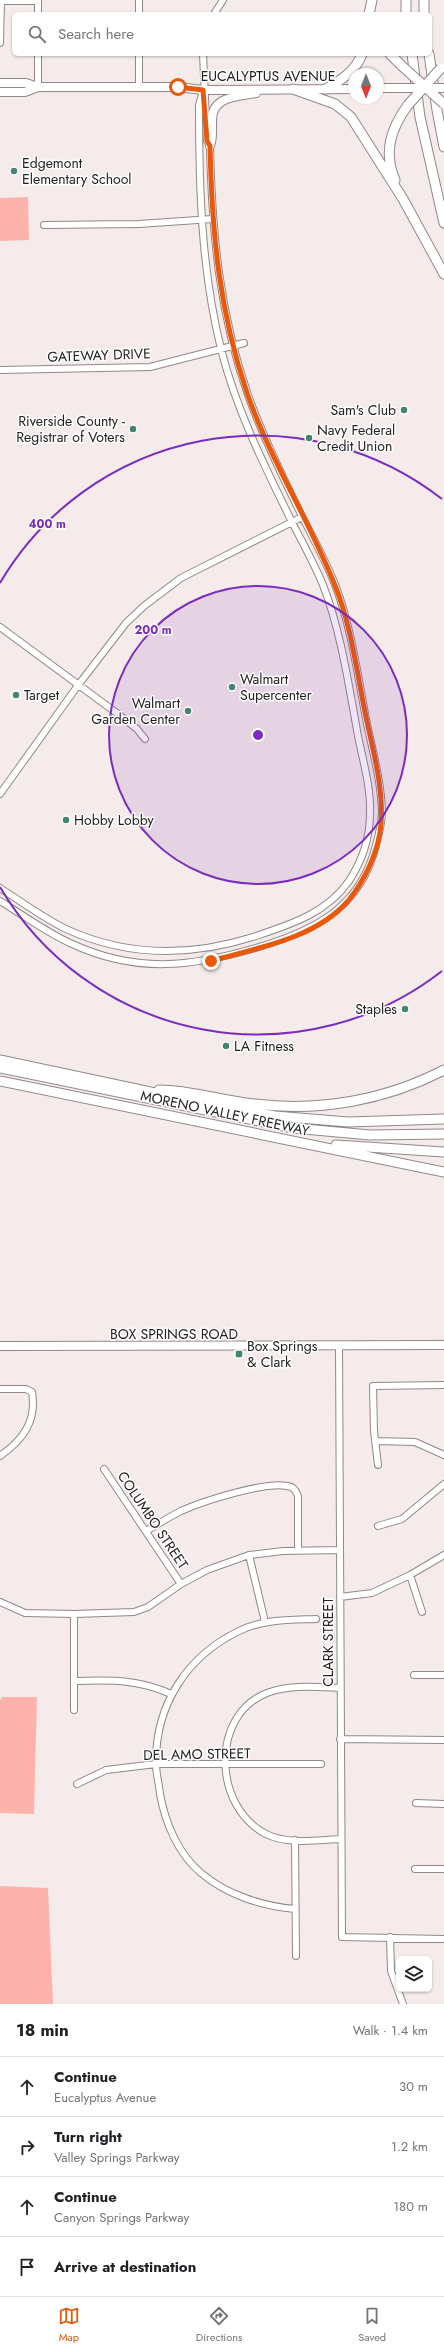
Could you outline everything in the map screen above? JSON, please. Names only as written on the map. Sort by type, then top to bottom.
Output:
[{"type":"highway","points":[[406,0],[406,12]]},
{"type":"highway","points":[[424,0],[424,12]]},
{"type":"highway","points":[[368,12],[371,1]]},
{"type":"highway","points":[[371,1],[373,12]]},
{"type":"highway","points":[[326,89],[348,75],[357,67],[361,56]]},
{"type":"highway","points":[[392,56],[444,104]]},
{"type":"highway","points":[[412,56],[420,117],[444,223]]},
{"type":"highway","points":[[429,56],[436,110],[444,147]]},
{"type":"highway","points":[[403,199],[391,171],[389,145],[397,121],[408,105],[426,88],[443,67]]},
{"type":"highway","points":[[293,89],[335,104],[346,111],[403,199],[444,274]]},
{"type":"highway","name":"MORENO VALLEY FREEWAY","points":[[0,1060],[226,1108],[294,1118],[348,1122],[444,1119]]},
{"type":"highway","points":[[0,1068],[293,1128],[370,1135],[444,1134]]},
{"type":"highway","points":[[145,1090],[176,1090],[254,1104],[316,1106],[372,1098],[413,1085],[444,1070]]},
{"type":"highway","name":"MORENO VALLEY FREEWAY","points":[[0,1081],[444,1172]]},
{"type":"highway","points":[[294,1142],[444,1152]]},
{"type":"main road","name":"EUCALYPTUS AVENUE","points":[[0,83],[26,83],[38,87],[139,87],[203,90],[348,88]]},
{"type":"main road","name":"EUCALYPTUS AVENUE","points":[[0,92],[25,92],[38,87]]},
{"type":"main road","points":[[384,88],[444,88]]},
{"type":"main road","points":[[210,146],[212,141],[212,115],[216,105],[225,99],[278,89]]},
{"type":"main road","name":"BOX SPRINGS ROAD","points":[[0,1346],[444,1345]]},
{"type":"street","points":[[0,42],[1,0],[38,0],[38,12]]},
{"type":"street","points":[[139,0],[139,12]]},
{"type":"street","points":[[215,12],[223,0]]},
{"type":"street","points":[[38,56],[38,87]]},
{"type":"street","points":[[139,56],[139,87]]},
{"type":"street","points":[[0,901],[70,943],[97,954],[146,964],[187,964],[211,961],[302,933],[337,910],[347,902],[370,865],[381,827],[380,794],[341,601],[327,566],[265,438],[248,395],[233,346],[220,284],[212,219],[210,146],[207,141],[203,90],[203,56]]},
{"type":"street","points":[[0,888],[67,929],[108,945],[159,952],[198,951],[232,944],[286,926],[307,917],[328,903],[348,881],[362,854],[370,824],[369,795],[352,705],[330,605],[318,572],[292,522],[252,435],[222,350],[205,261],[201,220],[199,105],[203,90]]},
{"type":"street","points":[[44,225],[139,224],[212,219]]},
{"type":"street","name":"GATEWAY DRIVE","points":[[0,370],[130,369],[150,367],[222,350],[244,343]]},
{"type":"street","points":[[0,794],[79,684],[126,624],[160,593],[181,578],[302,517]]},
{"type":"street","points":[[0,627],[138,729],[146,739]]},
{"type":"street","name":"CLARK STREET","points":[[339,1346],[342,1937],[390,1937]]},
{"type":"street","points":[[378,1465],[375,1440],[374,1386],[444,1385]]},
{"type":"street","points":[[0,1389],[26,1389],[32,1392],[35,1406],[26,1432],[16,1445],[0,1456]]},
{"type":"street","points":[[375,1440],[415,1442],[444,1455]]},
{"type":"street","name":"COLUMBO STREET","points":[[104,1469],[181,1584]]},
{"type":"street","points":[[378,1526],[402,1519],[444,1484]]},
{"type":"street","points":[[146,1531],[181,1511],[208,1500],[269,1487],[290,1486],[295,1489],[298,1496],[298,1550]]},
{"type":"street","points":[[0,1602],[25,1613],[74,1614],[134,1612],[148,1607],[181,1584],[207,1570],[249,1555],[298,1550],[340,1550]]},
{"type":"street","points":[[249,1555],[265,1622]]},
{"type":"street","points":[[340,1597],[372,1593],[410,1575],[444,1555]]},
{"type":"street","points":[[410,1575],[422,1612]]},
{"type":"street","points":[[74,1614],[74,1710]]},
{"type":"street","points":[[295,1909],[274,1907],[233,1894],[201,1874],[189,1861],[170,1829],[163,1809],[156,1764],[158,1732],[171,1694],[192,1663],[206,1650],[240,1630],[265,1622],[316,1619]]},
{"type":"street","points":[[414,1675],[444,1675]]},
{"type":"street","points":[[75,1681],[127,1680],[156,1687],[171,1694]]},
{"type":"street","points":[[340,1688],[299,1687],[268,1692],[246,1706],[230,1729],[225,1764],[228,1789],[242,1817],[265,1833],[280,1839],[341,1839]]},
{"type":"street","points":[[340,1739],[444,1740]]},
{"type":"street","name":"DEL AMO STREET","points":[[77,1784],[106,1770],[156,1764],[321,1764]]},
{"type":"street","points":[[416,1803],[444,1804]]},
{"type":"street","points":[[295,1840],[296,1956]]},
{"type":"street","points":[[415,1868],[444,1869]]},
{"type":"street","points":[[403,2004],[391,1971],[390,1937],[444,1939]]},
{"type":"shaded area","points":[[28,197],[29,240],[0,241],[0,198]]},
{"type":"shaded area","points":[[2,1697],[37,1697],[34,1814],[0,1813],[0,1701]]},
{"type":"shaded area","points":[[0,1886],[48,1888],[53,2004],[0,2004]]},
{"type":"place","name":"Edgemont Elementary School","points":[[14,171]]},
{"type":"place","name":"Sam's Club","points":[[404,410]]},
{"type":"place","name":"Riverside County - Registrar of Voters","points":[[133,429]]},
{"type":"place","name":"Navy Federal Credit Union","points":[[309,438]]},
{"type":"place","name":"Walmart Supercenter","points":[[232,687]]},
{"type":"place","name":"Target","points":[[16,695]]},
{"type":"place","name":"Walmart Garden Center","points":[[188,711]]},
{"type":"place","name":"Hobby Lobby","points":[[66,820]]},
{"type":"place","name":"Staples","points":[[405,1009]]},
{"type":"place","name":"LA Fitness","points":[[226,1046]]},
{"type":"place","name":"Box Springs & Clark","points":[[239,1354]]},
{"type":"route","points":[[178,87],[203,90],[206,104],[207,141],[210,146],[212,219],[216,258],[225,312],[236,357],[248,395],[265,438],[327,566],[341,601],[349,633],[372,748],[382,810],[381,827],[370,865],[365,876],[347,902],[319,924],[302,933],[211,961]]}]
